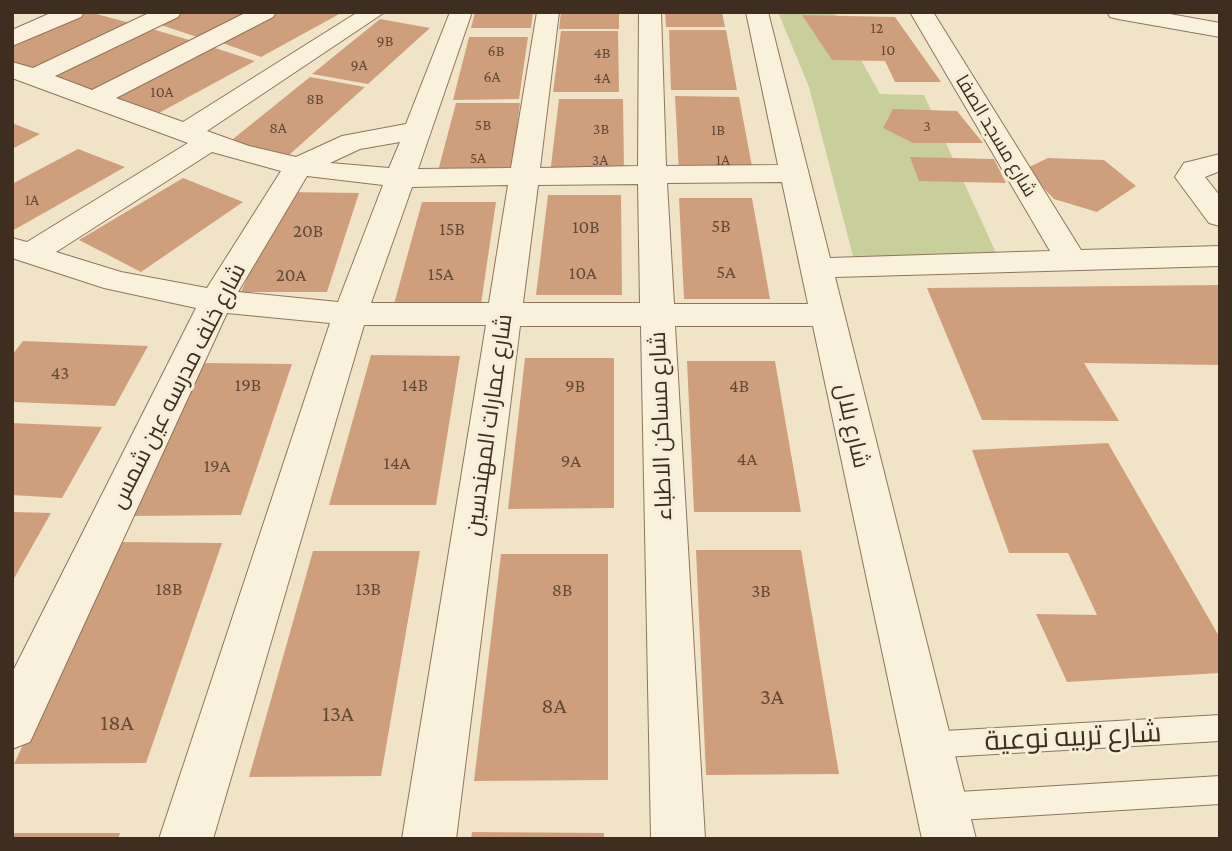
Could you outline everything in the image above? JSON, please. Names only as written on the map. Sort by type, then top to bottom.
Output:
[{"type":"street","points":[[23,12],[63,17]]},
{"type":"street","points":[[25,81],[170,12]]},
{"type":"street","points":[[94,99],[265,12]]},
{"type":"street","points":[[21,251],[197,137],[374,12]]},
{"type":"street","points":[[186,839],[350,314],[461,12]]},
{"type":"street","name":"شارع عمارات المهندسين","points":[[429,839],[548,12]]},
{"type":"street","name":"شارع مساكن الاطباء","points":[[650,12],[652,175],[678,839]]},
{"type":"street","name":"شارع بلال","points":[[757,12],[945,823]]},
{"type":"street","name":"شارع مسجد الصفا","points":[[921,12],[1070,260]]},
{"type":"street","points":[[1118,12],[1220,30]]},
{"type":"street","points":[[12,39],[63,17]]},
{"type":"street","points":[[25,81],[94,99],[241,153],[298,167],[402,178],[795,173]]},
{"type":"street","points":[[298,167],[352,142],[418,130]]},
{"type":"street","points":[[1220,162],[1195,169],[1190,177],[1220,217]]},
{"type":"street","name":"شارع خلف مدرسه عين شمس","points":[[12,725],[216,301],[298,167]]},
{"type":"street","points":[[21,251],[116,281],[216,301],[350,314],[826,314]]},
{"type":"street","points":[[816,268],[1220,256]]},
{"type":"lane","name":"شارع تربيه نوعية","points":[[927,745],[1220,728]]},
{"type":"lane","points":[[945,823],[1220,790]]},
{"type":"green space","points":[[778,12],[834,12],[880,94],[924,95],[997,255],[854,260],[809,87]]},
{"type":"building","points":[[89,12],[130,23],[28,70],[12,64],[12,46]]},
{"type":"building","points":[[183,12],[247,12],[197,37],[158,24]]},
{"type":"building","points":[[278,12],[343,12],[261,57],[220,42]]},
{"type":"building","points":[[475,12],[533,12],[531,28],[471,28]]},
{"type":"building","points":[[561,12],[619,12],[619,29],[559,29]]},
{"type":"building","points":[[665,12],[722,12],[725,27],[666,27]]},
{"type":"building","points":[[802,15],[895,17],[941,82],[895,82],[885,61],[832,60]]},
{"type":"building","points":[[380,19],[430,28],[368,84],[312,74]]},
{"type":"building","points":[[152,29],[193,41],[93,91],[54,75]]},
{"type":"building","points":[[669,30],[726,30],[737,90],[671,90]]},
{"type":"building","points":[[561,31],[618,31],[619,92],[553,92]]},
{"type":"building","points":[[469,37],[528,37],[519,99],[453,100]]},
{"type":"building","points":[[212,47],[255,61],[157,114],[115,97]]},
{"type":"building","points":[[310,77],[365,87],[289,155],[228,143]]},
{"type":"building","points":[[675,96],[739,97],[753,172],[679,172]]},
{"type":"building","points":[[559,99],[623,99],[624,174],[550,174]]},
{"type":"building","points":[[456,103],[520,103],[512,170],[438,171]]},
{"type":"building","points":[[893,109],[957,111],[983,143],[913,143],[883,128]]},
{"type":"building","points":[[12,123],[40,134],[12,149]]},
{"type":"building","points":[[78,149],[125,167],[12,231],[12,184]]},
{"type":"building","points":[[910,157],[994,159],[1006,183],[919,181]]},
{"type":"building","points":[[1048,158],[1104,160],[1136,186],[1097,212],[1054,199],[1025,169]]},
{"type":"building","points":[[183,178],[243,202],[141,272],[79,240]]},
{"type":"building","points":[[286,192],[359,193],[327,292],[241,292]]},
{"type":"building","points":[[548,195],[621,195],[622,295],[536,295]]},
{"type":"building","points":[[679,198],[752,198],[770,299],[684,299]]},
{"type":"building","points":[[422,202],[496,202],[481,304],[394,304]]},
{"type":"building","points":[[1220,285],[1220,365],[1084,363],[1119,421],[982,420],[927,288]]},
{"type":"building","points":[[23,341],[148,346],[115,406],[12,402],[12,355]]},
{"type":"building","points":[[371,355],[460,356],[436,505],[329,505]]},
{"type":"building","points":[[525,358],[614,358],[614,508],[508,509]]},
{"type":"building","points":[[687,361],[775,361],[801,512],[694,512]]},
{"type":"building","points":[[203,363],[292,364],[241,515],[133,516]]},
{"type":"building","points":[[12,423],[102,427],[62,498],[12,495]]},
{"type":"building","points":[[1108,443],[1220,638],[1220,673],[1067,682],[1036,614],[1097,615],[1068,553],[1009,553],[972,450]]},
{"type":"building","points":[[12,512],[51,513],[12,582]]},
{"type":"building","points":[[117,542],[222,543],[146,763],[14,764]]},
{"type":"building","points":[[696,550],[801,550],[839,774],[706,775]]},
{"type":"building","points":[[313,551],[420,551],[381,776],[249,777]]},
{"type":"building","points":[[501,554],[608,554],[608,780],[474,781]]},
{"type":"building","points":[[472,832],[604,833],[604,839],[471,839]]},
{"type":"building","points":[[12,833],[120,833],[118,839],[12,839]]}]
